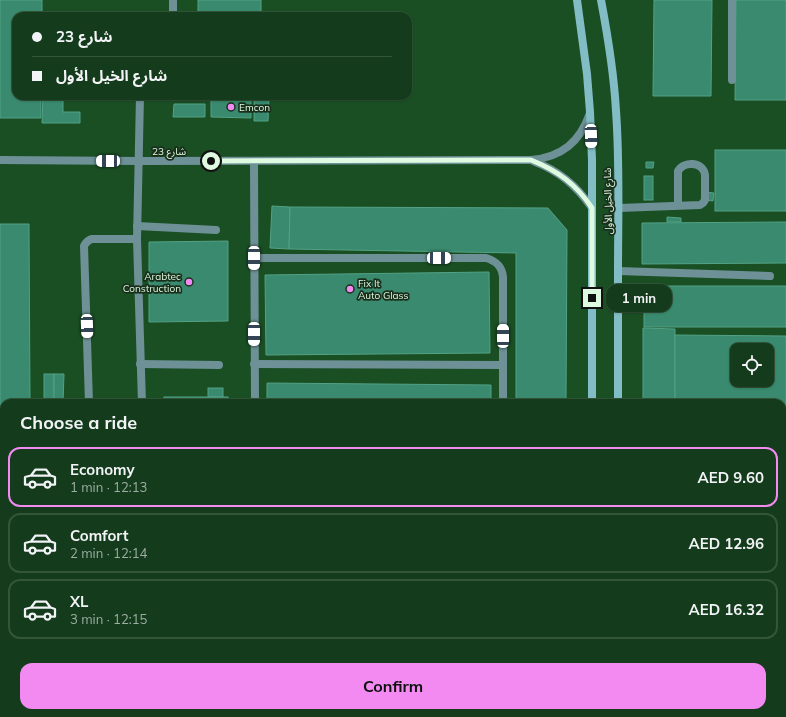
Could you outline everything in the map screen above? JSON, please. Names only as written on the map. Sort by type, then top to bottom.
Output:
[{"type":"main road","name":"شارع الخيل الأول","points":[[577,0],[586,67],[592,160],[592,399]]},
{"type":"main road","name":"شارع الخيل الأول","points":[[601,0],[613,72],[616,112],[619,208],[618,399]]},
{"type":"lane","points":[[173,0],[173,12]]},
{"type":"lane","points":[[732,0],[732,80]]},
{"type":"lane","points":[[140,100],[137,239],[142,399]]},
{"type":"lane","name":"شارع 23","points":[[0,160],[531,160],[550,157],[567,148],[582,132],[590,112]]},
{"type":"lane","name":"شارع 23","points":[[531,160],[566,178],[585,197],[592,208]]},
{"type":"lane","points":[[254,161],[254,399]]},
{"type":"lane","points":[[619,208],[696,206],[700,205],[705,200],[705,175],[704,171],[697,164],[684,165],[680,167],[678,171],[678,206]]},
{"type":"lane","points":[[137,226],[216,230]]},
{"type":"lane","points":[[89,399],[84,246],[86,242],[92,239],[137,239]]},
{"type":"lane","points":[[254,258],[486,258],[492,260],[500,267],[503,277],[504,399]]},
{"type":"lane","points":[[618,271],[770,276]]},
{"type":"lane","points":[[140,364],[220,365]]},
{"type":"lane","points":[[254,364],[503,365]]},
{"type":"building","points":[[0,0],[42,0],[42,12],[12,12],[12,100],[41,100],[41,118],[0,118]]},
{"type":"building","points":[[198,0],[261,0],[261,12],[198,12]]},
{"type":"building","points":[[654,0],[712,0],[711,96],[653,96]]},
{"type":"building","points":[[736,0],[786,0],[786,100],[735,100]]},
{"type":"building","points":[[43,100],[63,100],[63,112],[80,112],[80,123],[42,123]]},
{"type":"building","name":"Emcon","points":[[211,100],[251,100],[251,118],[211,117]]},
{"type":"building","points":[[254,100],[269,100],[268,121],[254,121]]},
{"type":"building","points":[[174,104],[205,104],[205,117],[173,117]]},
{"type":"building","points":[[715,150],[786,150],[786,211],[715,211]]},
{"type":"building","points":[[646,162],[654,162],[653,168],[646,168]]},
{"type":"building","points":[[644,176],[653,176],[653,200],[644,200]]},
{"type":"building","points":[[705,192],[714,193],[713,201],[705,200]]},
{"type":"building","points":[[272,206],[290,207],[289,249],[270,248]]},
{"type":"building","points":[[290,207],[548,208],[567,230],[566,399],[516,399],[516,253],[289,249]]},
{"type":"building","points":[[667,217],[681,218],[681,222],[667,222]]},
{"type":"building","points":[[786,222],[786,263],[642,264],[642,223]]},
{"type":"building","points":[[0,224],[29,224],[30,399],[0,399]]},
{"type":"building","name":"Arabtec Construction","points":[[228,241],[228,321],[149,322],[149,242]]},
{"type":"building","points":[[489,272],[490,353],[266,355],[265,275]]},
{"type":"building","points":[[644,286],[786,286],[786,327],[644,327]]},
{"type":"building","points":[[643,328],[675,329],[675,399],[643,399]]},
{"type":"building","points":[[675,335],[786,336],[786,399],[675,399]]},
{"type":"building","points":[[44,374],[54,374],[54,399],[44,399]]},
{"type":"building","points":[[54,374],[64,374],[63,399],[54,399]]},
{"type":"building","points":[[267,383],[491,385],[491,399],[267,399]]},
{"type":"building","points":[[208,388],[223,388],[223,397],[208,397]]},
{"type":"building","points":[[164,397],[228,397],[228,399],[164,399]]},
{"type":"place","name":"Emcon","points":[[231,107]]},
{"type":"place","name":"Arabtec Construction","points":[[189,282]]},
{"type":"place","name":"Fix It Auto Glass","points":[[350,289]]},
{"type":"route","points":[[211,161],[531,160],[566,178],[585,197],[592,208],[592,298]]}]
